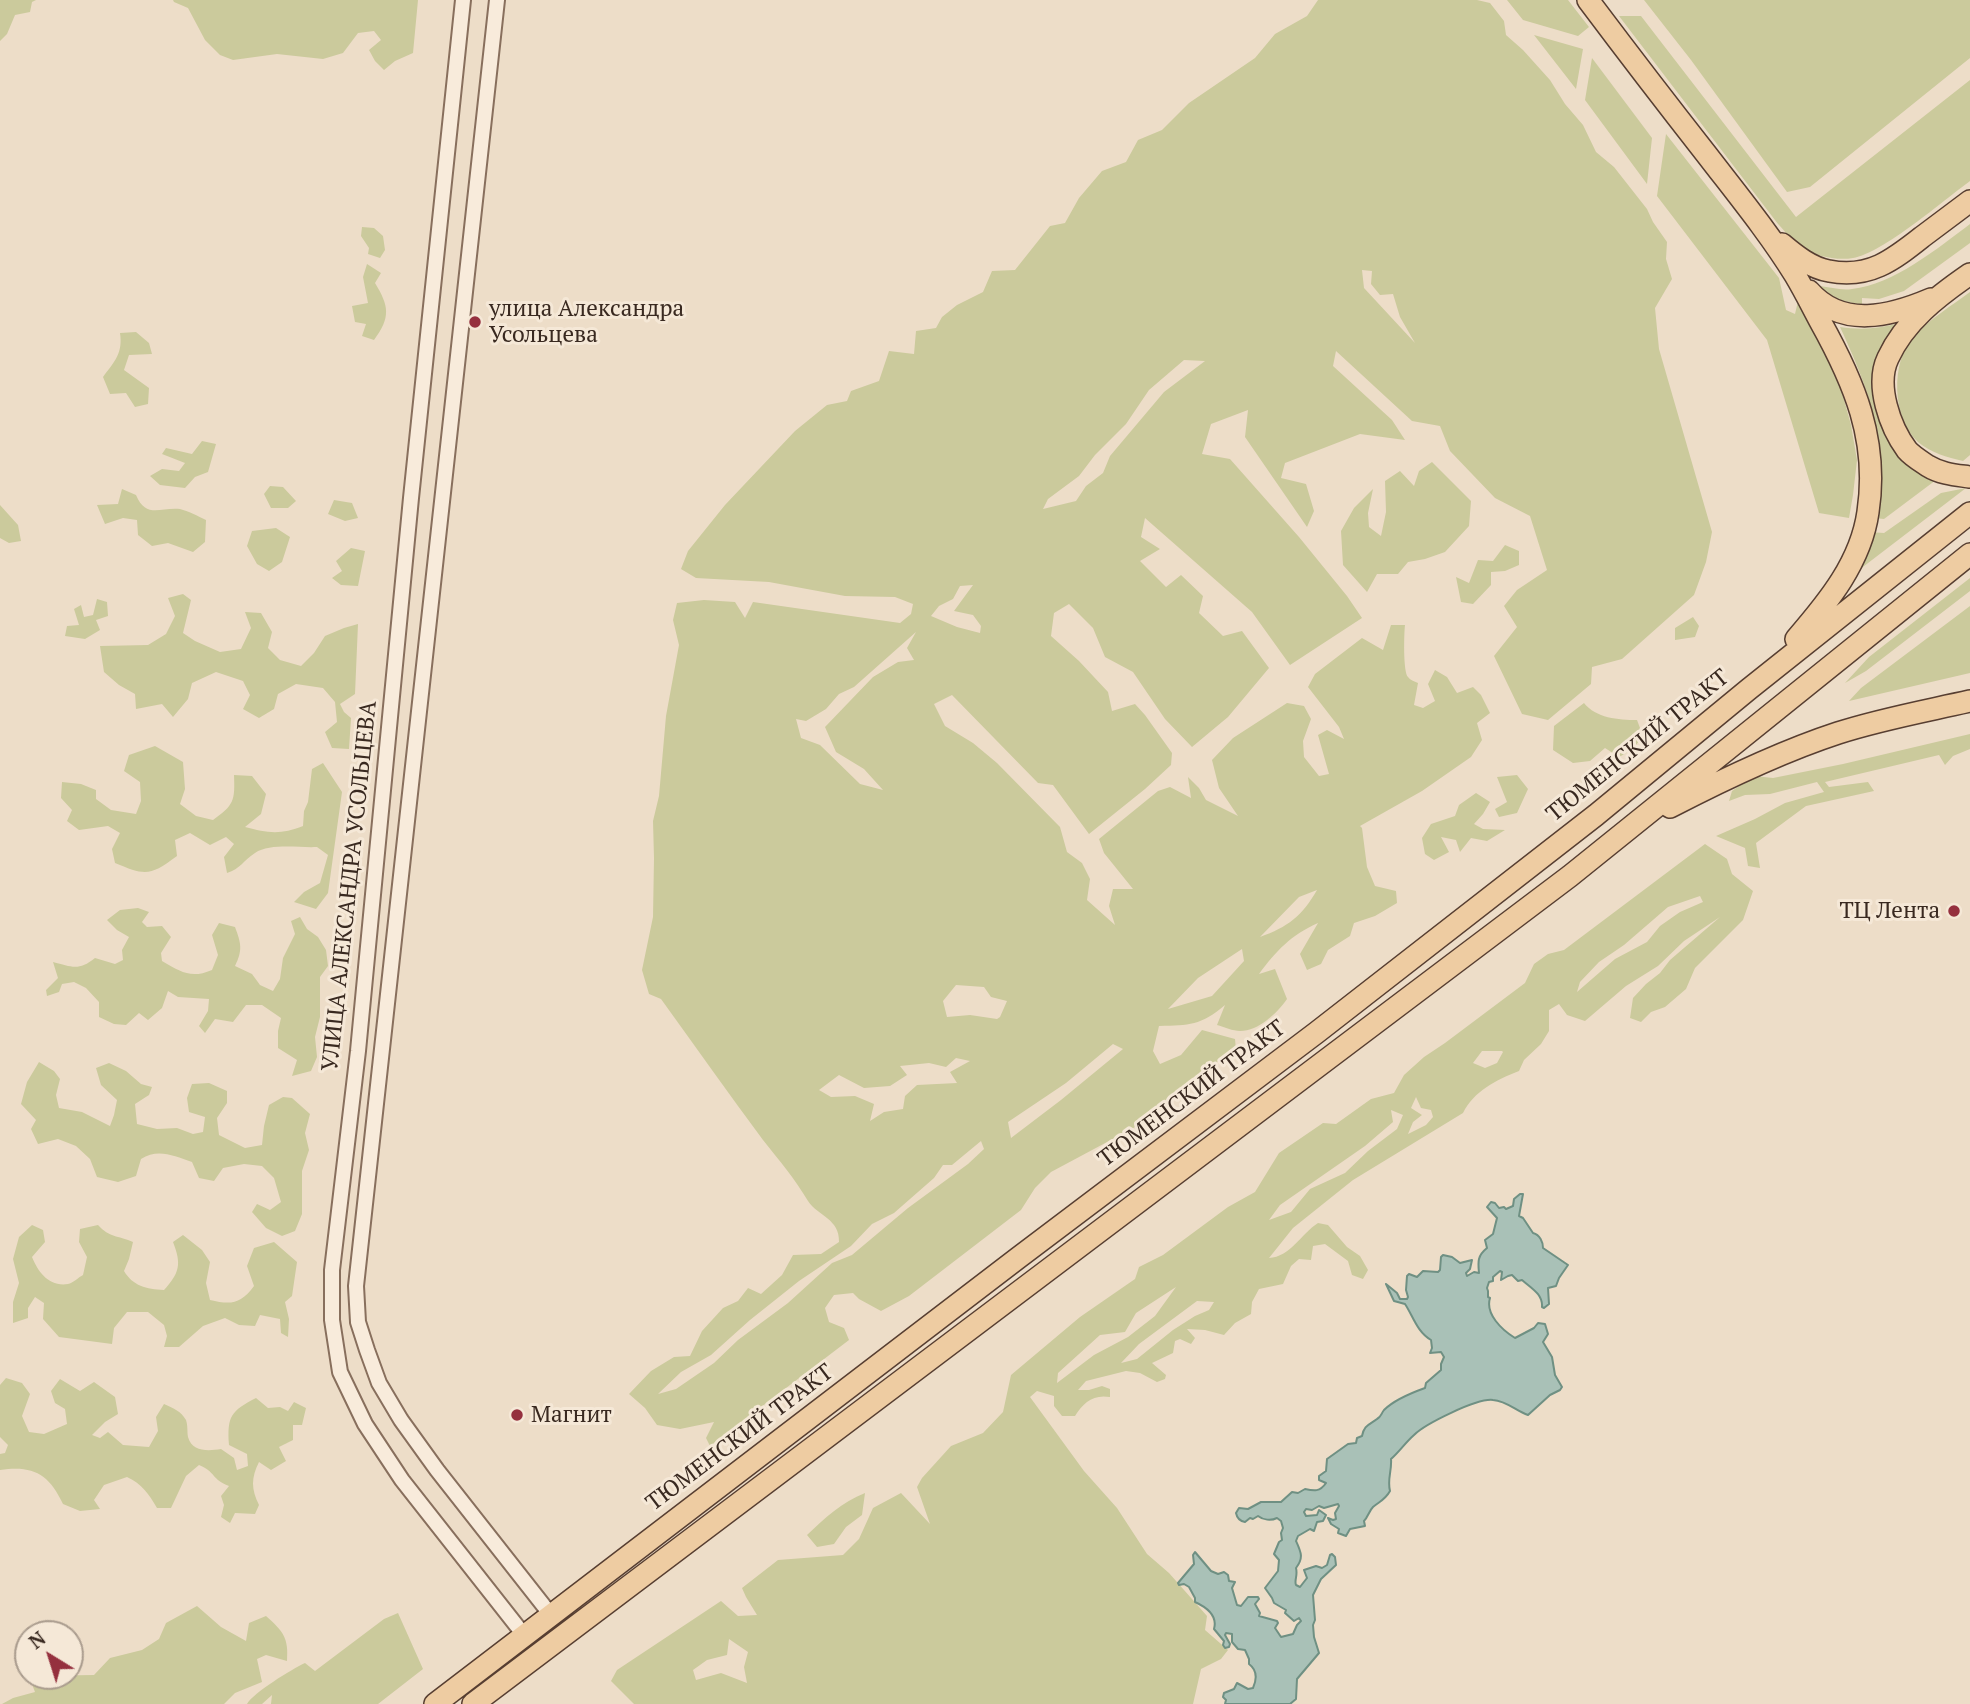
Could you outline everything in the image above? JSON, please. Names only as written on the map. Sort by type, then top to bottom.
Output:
[{"type":"main road","points":[[1588,0],[1766,232],[1794,274],[1841,358],[1857,396],[1868,445],[1871,477],[1868,514],[1856,552],[1843,580],[1797,638],[1749,689]]},
{"type":"main road","points":[[1766,232],[1802,260],[1827,271],[1859,273],[1893,260],[1970,201]]},
{"type":"main road","points":[[1794,274],[1815,298],[1836,312],[1856,317],[1885,315],[1942,294]]},
{"type":"main road","points":[[1970,274],[1942,294],[1901,335],[1887,360],[1883,377],[1886,401],[1896,432],[1909,452],[1929,467],[1970,477]]},
{"type":"main road","name":"ТЮМЕНСКИЙ ТРАКТ","points":[[435,1704],[1316,1033],[1596,815],[1970,513]]},
{"type":"main road","points":[[473,1704],[1570,876],[1970,554]]},
{"type":"main road","points":[[1570,876],[1663,811],[1721,780],[1838,733],[1970,701]]},
{"type":"street","name":"УЛИЦА АЛЕКСАНДРА УСОЛЬЦЕВА","points":[[463,0],[409,512],[358,1051],[332,1270],[332,1320],[340,1372],[365,1424],[402,1480],[524,1636]]},
{"type":"street","points":[[497,0],[356,1286],[358,1322],[379,1383],[401,1420],[437,1470],[551,1615]]},
{"type":"green space","points":[[0,0],[36,0],[32,2],[30,12],[15,15],[7,34],[0,41]]},
{"type":"green space","points":[[173,0],[418,0],[413,53],[395,61],[384,70],[369,50],[381,40],[374,31],[358,33],[343,53],[323,59],[277,54],[233,60],[220,55],[205,40],[188,8]]},
{"type":"green space","points":[[1318,0],[1477,0],[1490,3],[1504,21],[1506,35],[1550,80],[1583,125],[1596,152],[1614,167],[1647,209],[1667,242],[1666,259],[1672,279],[1655,308],[1659,349],[1712,532],[1706,562],[1694,595],[1622,659],[1592,667],[1591,684],[1548,720],[1522,714],[1494,656],[1517,627],[1504,606],[1517,590],[1547,570],[1530,516],[1495,498],[1450,451],[1440,426],[1412,421],[1336,351],[1333,366],[1392,420],[1405,440],[1360,434],[1285,463],[1281,478],[1306,484],[1314,511],[1307,527],[1245,437],[1248,410],[1211,424],[1202,454],[1230,459],[1299,537],[1362,618],[1290,665],[1252,612],[1145,518],[1141,537],[1160,549],[1140,561],[1166,587],[1181,575],[1203,596],[1199,613],[1223,636],[1242,631],[1269,668],[1228,717],[1192,747],[1165,719],[1133,672],[1105,657],[1093,628],[1069,604],[1054,613],[1051,636],[1108,692],[1112,711],[1135,704],[1172,753],[1171,765],[1089,834],[1053,785],[1038,783],[952,695],[934,704],[945,726],[973,743],[997,763],[1060,827],[1067,852],[1082,863],[1090,879],[1087,900],[1115,925],[1109,906],[1113,889],[1133,889],[1104,853],[1099,839],[1158,791],[1170,787],[1191,798],[1188,777],[1206,800],[1238,816],[1219,788],[1212,760],[1233,738],[1287,703],[1304,706],[1311,719],[1303,741],[1304,757],[1319,776],[1329,774],[1318,735],[1327,730],[1344,739],[1339,727],[1308,687],[1315,674],[1362,638],[1383,650],[1391,625],[1405,625],[1406,674],[1418,683],[1414,705],[1423,708],[1435,701],[1428,684],[1435,670],[1447,677],[1457,693],[1473,687],[1481,695],[1490,713],[1477,723],[1482,740],[1471,757],[1422,791],[1360,826],[1367,867],[1375,886],[1396,891],[1397,903],[1375,916],[1354,923],[1350,936],[1328,950],[1321,964],[1307,970],[1300,954],[1318,923],[1285,944],[1259,974],[1275,969],[1287,999],[1261,1025],[1240,1031],[1217,1025],[1225,1005],[1201,1021],[1159,1026],[1153,1051],[1160,1064],[1181,1055],[1202,1030],[1235,1039],[1236,1050],[1193,1078],[1137,1126],[1051,1172],[1035,1188],[1021,1210],[909,1296],[881,1311],[853,1293],[834,1295],[825,1308],[829,1322],[844,1328],[849,1340],[710,1446],[706,1438],[714,1422],[680,1429],[657,1425],[645,1408],[629,1394],[651,1371],[674,1357],[690,1356],[702,1331],[723,1308],[738,1301],[748,1288],[761,1294],[782,1275],[793,1255],[821,1254],[839,1242],[836,1228],[808,1201],[661,999],[649,994],[642,970],[653,917],[653,821],[659,796],[666,716],[679,645],[673,620],[677,603],[704,600],[735,602],[745,618],[753,602],[900,623],[911,614],[913,604],[895,597],[845,596],[769,582],[696,578],[681,569],[688,551],[725,505],[795,431],[827,405],[847,401],[851,391],[879,381],[889,351],[914,354],[916,331],[936,328],[942,317],[957,305],[983,292],[992,271],[1015,270],[1050,226],[1065,223],[1079,198],[1102,171],[1126,162],[1138,140],[1162,130],[1189,103],[1255,58],[1275,34],[1307,16]],"holes":[[[1362,270],[1372,271],[1371,284],[1380,295],[1393,294],[1400,317],[1415,343],[1364,288]],[[1184,360],[1205,361],[1164,392],[1110,456],[1103,473],[1086,486],[1076,501],[1043,509],[1048,499],[1079,476],[1095,455],[1126,424],[1149,390]],[[973,585],[954,611],[973,615],[981,626],[980,633],[931,616],[939,606],[953,599],[960,586]],[[916,632],[907,648],[914,660],[898,662],[873,677],[825,727],[836,752],[864,769],[883,790],[860,784],[820,745],[801,738],[796,719],[806,721],[826,709],[839,694],[854,687]],[[1317,890],[1300,914],[1260,937],[1299,897]],[[1242,949],[1244,961],[1212,996],[1168,1009],[1198,978]],[[956,985],[984,987],[991,997],[1007,1001],[997,1019],[970,1015],[947,1017],[943,1001]],[[1113,1044],[1123,1049],[1011,1138],[1008,1122],[1066,1083]],[[956,1058],[970,1061],[950,1072],[957,1083],[917,1085],[905,1096],[903,1109],[884,1112],[870,1121],[874,1104],[855,1096],[831,1097],[819,1090],[839,1075],[864,1088],[890,1086],[907,1075],[900,1066],[929,1063],[946,1067]],[[981,1141],[984,1149],[968,1164],[908,1208],[852,1255],[832,1263],[714,1363],[676,1389],[658,1394],[681,1372],[711,1355],[799,1281],[851,1246],[872,1224],[894,1213],[934,1178],[943,1165],[952,1165]]]},
{"type":"green space","points":[[1507,0],[1568,0],[1589,27],[1578,36],[1523,20]]},
{"type":"green space","points":[[1644,0],[1970,0],[1970,58],[1810,187],[1787,192]]},
{"type":"green space","points":[[1619,16],[1641,16],[1796,217],[1970,80],[1970,181],[1896,236],[1866,254],[1840,259],[1813,253],[1795,242],[1778,224]]},
{"type":"green space","points":[[1534,35],[1583,49],[1576,89]]},
{"type":"green space","points":[[1592,58],[1652,138],[1647,184],[1585,100]]},
{"type":"green space","points":[[1666,134],[1779,278],[1786,310],[1795,314],[1798,301],[1834,363],[1851,425],[1857,460],[1849,518],[1819,513],[1767,340],[1657,196]]},
{"type":"green space","points":[[1970,224],[1970,243],[1904,291],[1879,299],[1862,298],[1862,305],[1832,298],[1820,286],[1848,289],[1883,281],[1914,264]]},
{"type":"green space","points":[[362,227],[374,228],[383,236],[385,250],[380,258],[368,254],[369,248],[361,236]]},
{"type":"green space","points":[[367,264],[381,273],[375,283],[383,298],[386,312],[383,325],[374,340],[362,336],[366,324],[355,322],[352,306],[368,303],[363,277]]},
{"type":"green space","points":[[1970,292],[1970,455],[1963,461],[1928,449],[1918,442],[1903,419],[1897,390],[1901,360],[1914,336]]},
{"type":"green space","points":[[1899,323],[1883,344],[1877,365],[1878,396],[1936,480],[1884,519],[1874,518],[1878,460],[1875,426],[1863,382],[1840,327],[1870,328]]},
{"type":"green space","points":[[136,332],[149,343],[152,354],[129,355],[124,370],[149,388],[148,404],[135,407],[126,393],[110,394],[103,377],[119,351],[120,333]]},
{"type":"green space","points":[[202,441],[216,444],[208,472],[195,477],[185,488],[160,485],[150,476],[162,469],[179,471],[185,463],[162,454],[166,448],[192,454]]},
{"type":"green space","points":[[1432,462],[1471,501],[1469,526],[1445,552],[1408,562],[1398,574],[1377,574],[1367,592],[1343,565],[1341,531],[1354,508],[1373,489],[1368,513],[1369,527],[1381,536],[1386,512],[1385,481],[1400,471],[1414,486],[1419,471]]},
{"type":"green space","points":[[270,486],[283,487],[296,501],[288,508],[271,508],[264,494]]},
{"type":"green space","points":[[1966,488],[1855,573],[1869,532],[1884,533],[1941,493]]},
{"type":"green space","points":[[122,489],[136,495],[144,507],[149,509],[180,509],[206,520],[205,542],[193,552],[168,543],[152,546],[138,535],[137,520],[123,518],[105,524],[97,505],[118,504]]},
{"type":"green space","points":[[334,500],[352,503],[358,518],[345,521],[328,514]]},
{"type":"green space","points":[[0,505],[18,525],[21,541],[9,543],[0,538]]},
{"type":"green space","points":[[276,528],[290,537],[282,562],[269,571],[257,564],[247,546],[252,531]]},
{"type":"green space","points":[[1505,545],[1519,551],[1519,565],[1505,571],[1491,572],[1491,585],[1473,604],[1461,602],[1456,577],[1469,583],[1478,560],[1493,561]]},
{"type":"green space","points":[[351,548],[365,551],[358,586],[341,585],[332,578],[342,571],[336,561]]},
{"type":"green space","points":[[1970,578],[1970,591],[1866,671],[1845,683],[1869,657]]},
{"type":"green space","points":[[183,594],[191,600],[183,633],[195,641],[220,652],[241,649],[251,628],[245,612],[261,613],[272,632],[268,648],[280,660],[301,666],[325,636],[358,624],[355,694],[340,704],[351,718],[349,749],[332,748],[325,732],[337,722],[335,702],[323,688],[296,684],[278,694],[274,709],[259,718],[243,709],[250,695],[243,681],[216,672],[192,683],[188,699],[173,717],[162,704],[136,709],[135,694],[104,672],[100,646],[148,645],[166,634],[175,616],[168,598]]},
{"type":"green space","points":[[97,599],[107,602],[108,616],[96,620],[100,630],[85,639],[65,636],[67,626],[79,625],[74,609],[81,605],[84,617],[93,615]]},
{"type":"green space","points":[[1970,606],[1970,673],[1849,701],[1861,688]]},
{"type":"green space","points":[[1693,617],[1699,626],[1695,637],[1675,640],[1675,628]]},
{"type":"green space","points":[[1584,703],[1601,715],[1637,720],[1643,736],[1632,750],[1619,757],[1605,748],[1590,761],[1573,763],[1553,750],[1554,726]]},
{"type":"green space","points":[[1970,734],[1970,749],[1953,756],[1945,765],[1939,755],[1825,782],[1829,787],[1868,782],[1874,791],[1806,806],[1756,843],[1760,868],[1748,866],[1745,848],[1716,836],[1785,803],[1824,792],[1817,782],[1770,794],[1745,795],[1729,801],[1732,791],[1754,776],[1773,778]]},
{"type":"green space","points":[[155,746],[183,762],[185,789],[180,804],[196,816],[213,820],[232,802],[234,775],[252,776],[266,794],[261,814],[245,827],[267,832],[288,831],[303,826],[312,769],[323,763],[342,792],[328,893],[316,909],[294,902],[304,892],[320,883],[328,855],[317,847],[276,847],[261,850],[227,873],[224,857],[234,844],[226,837],[210,845],[190,833],[175,840],[177,856],[154,870],[141,872],[115,863],[112,849],[120,833],[108,826],[79,830],[67,821],[72,810],[61,798],[62,782],[81,784],[96,790],[96,799],[111,810],[136,814],[141,801],[140,782],[124,771],[129,755]]},
{"type":"green space","points":[[1517,775],[1528,789],[1517,813],[1499,817],[1495,809],[1507,802],[1497,777]]},
{"type":"green space","points":[[1476,793],[1490,802],[1474,824],[1483,829],[1505,830],[1487,841],[1471,838],[1460,852],[1456,840],[1441,837],[1449,852],[1434,860],[1425,854],[1422,838],[1431,824],[1455,816],[1459,805]]},
{"type":"green space","points":[[1705,844],[1727,859],[1732,874],[1753,891],[1743,920],[1695,968],[1686,989],[1665,1007],[1651,1012],[1641,1022],[1630,1018],[1633,998],[1670,960],[1720,917],[1684,941],[1658,966],[1626,986],[1585,1021],[1567,1015],[1559,1004],[1549,1010],[1549,1031],[1541,1044],[1524,1060],[1519,1071],[1486,1087],[1473,1098],[1463,1113],[1353,1180],[1293,1228],[1269,1258],[1283,1254],[1318,1223],[1328,1225],[1347,1247],[1360,1256],[1368,1270],[1363,1279],[1352,1275],[1348,1261],[1325,1244],[1313,1246],[1311,1260],[1299,1259],[1291,1266],[1283,1284],[1259,1289],[1252,1302],[1251,1314],[1235,1323],[1224,1335],[1187,1329],[1195,1338],[1191,1344],[1180,1339],[1175,1341],[1173,1353],[1152,1363],[1166,1375],[1165,1379],[1157,1382],[1140,1373],[1126,1371],[1086,1381],[1078,1390],[1102,1386],[1110,1389],[1110,1397],[1089,1400],[1075,1416],[1062,1416],[1054,1406],[1054,1396],[1037,1391],[1030,1397],[1084,1471],[1117,1508],[1147,1554],[1169,1573],[1207,1616],[1205,1630],[1228,1650],[1221,1659],[1201,1669],[1193,1704],[634,1704],[611,1681],[617,1670],[721,1601],[738,1616],[757,1615],[742,1588],[778,1560],[843,1555],[859,1539],[873,1508],[901,1493],[930,1524],[917,1487],[951,1446],[983,1433],[1003,1412],[1011,1375],[1080,1317],[1135,1279],[1139,1267],[1163,1255],[1228,1207],[1255,1192],[1279,1153],[1323,1123],[1336,1124],[1371,1099],[1394,1093],[1404,1075],[1424,1057],[1525,983],[1534,964],[1548,954],[1564,950]],"holes":[[[1700,896],[1703,902],[1680,912],[1660,926],[1647,942],[1615,959],[1577,992],[1580,982],[1599,962],[1624,945],[1668,907]],[[1482,1051],[1503,1052],[1497,1063],[1485,1068],[1473,1063]],[[1416,1097],[1421,1108],[1431,1110],[1433,1117],[1426,1125],[1408,1134],[1413,1122],[1422,1115],[1411,1108]],[[1391,1110],[1403,1115],[1397,1129],[1345,1173],[1310,1189],[1291,1212],[1269,1220],[1280,1205],[1365,1146],[1393,1122]],[[1176,1287],[1155,1316],[1128,1337],[1094,1355],[1057,1383],[1058,1373],[1100,1335],[1125,1332],[1136,1313]],[[1197,1301],[1214,1302],[1209,1310],[1173,1330],[1137,1359],[1121,1363],[1139,1344]],[[729,1639],[748,1652],[744,1667],[747,1683],[721,1673],[696,1680],[693,1670],[707,1660],[727,1655]]]},
{"type":"green space","points":[[138,908],[149,912],[142,922],[147,927],[162,926],[171,937],[161,953],[162,961],[186,973],[198,974],[212,970],[218,955],[212,935],[219,923],[235,927],[240,946],[235,966],[252,974],[260,985],[273,991],[280,979],[283,958],[295,934],[291,921],[300,917],[326,950],[328,966],[320,977],[320,1017],[315,1037],[317,1057],[311,1071],[292,1076],[297,1060],[278,1048],[281,1018],[262,1005],[246,1005],[233,1022],[215,1019],[205,1033],[199,1026],[208,1011],[209,999],[178,997],[168,991],[162,1008],[148,1020],[139,1013],[126,1025],[114,1024],[99,1017],[99,1002],[86,988],[74,982],[62,984],[59,992],[47,996],[46,990],[58,978],[53,962],[75,967],[95,958],[115,964],[123,960],[122,950],[129,937],[107,920],[120,910]]},
{"type":"green space","points":[[39,1062],[54,1071],[60,1079],[56,1095],[59,1108],[82,1112],[110,1126],[117,1100],[101,1085],[96,1068],[109,1063],[126,1071],[141,1084],[152,1087],[149,1095],[135,1104],[137,1124],[157,1129],[177,1128],[193,1134],[203,1132],[205,1117],[189,1112],[187,1098],[192,1084],[209,1083],[227,1091],[227,1103],[217,1118],[219,1135],[245,1148],[262,1145],[269,1105],[283,1097],[292,1098],[310,1114],[305,1133],[309,1150],[302,1171],[302,1214],[295,1231],[282,1236],[266,1228],[252,1212],[257,1204],[270,1210],[281,1202],[274,1178],[262,1166],[244,1164],[223,1168],[214,1181],[199,1178],[192,1162],[166,1154],[154,1154],[141,1159],[136,1176],[118,1182],[97,1177],[90,1159],[76,1146],[58,1139],[38,1144],[31,1129],[36,1120],[21,1104],[27,1082]]},
{"type":"green space","points":[[32,1225],[43,1230],[45,1242],[32,1257],[34,1263],[50,1281],[61,1284],[70,1283],[83,1275],[87,1257],[79,1242],[80,1229],[98,1225],[110,1234],[133,1242],[124,1271],[132,1280],[141,1286],[164,1290],[178,1268],[173,1242],[183,1235],[202,1250],[210,1262],[206,1283],[210,1300],[224,1302],[240,1300],[254,1286],[247,1266],[254,1248],[274,1242],[297,1262],[292,1296],[285,1302],[289,1319],[288,1337],[281,1333],[280,1319],[260,1315],[255,1326],[239,1325],[225,1318],[203,1326],[179,1347],[164,1347],[167,1336],[164,1325],[148,1312],[127,1312],[114,1328],[112,1344],[59,1337],[43,1319],[44,1303],[35,1297],[28,1308],[28,1318],[13,1323],[13,1302],[19,1283],[13,1259],[19,1237]]},
{"type":"green space","points":[[6,1378],[22,1383],[30,1394],[22,1416],[29,1432],[44,1434],[67,1424],[65,1409],[55,1403],[51,1391],[60,1379],[80,1391],[94,1382],[115,1397],[118,1414],[92,1435],[100,1438],[108,1432],[123,1445],[149,1447],[158,1431],[156,1417],[164,1404],[184,1417],[188,1437],[193,1445],[206,1450],[221,1449],[234,1458],[237,1470],[248,1466],[247,1454],[229,1445],[230,1421],[236,1411],[256,1398],[268,1408],[280,1407],[288,1411],[294,1402],[306,1408],[302,1425],[293,1425],[293,1440],[279,1447],[286,1461],[271,1470],[259,1462],[253,1478],[254,1494],[259,1505],[255,1514],[235,1513],[230,1523],[221,1517],[224,1505],[221,1496],[229,1486],[199,1465],[186,1476],[171,1508],[157,1508],[145,1490],[127,1477],[104,1485],[94,1500],[100,1509],[80,1511],[63,1504],[52,1485],[39,1474],[22,1469],[0,1470],[0,1454],[5,1453],[8,1445],[0,1437],[0,1385]]},
{"type":"green space","points":[[865,1493],[862,1515],[846,1527],[834,1544],[817,1547],[807,1535],[841,1506]]},
{"type":"green space","points":[[197,1606],[221,1627],[246,1641],[249,1623],[266,1616],[284,1636],[287,1661],[266,1655],[257,1659],[262,1682],[235,1693],[224,1704],[2,1704],[35,1692],[34,1690],[84,1690],[84,1675],[94,1675],[110,1658],[142,1650],[159,1639],[166,1623]]},
{"type":"green space","points":[[398,1613],[423,1669],[378,1704],[271,1704],[272,1695],[262,1704],[247,1704],[265,1688],[305,1663],[315,1671],[384,1619]]},
{"type":"shaded area","points":[[1523,1194],[1519,1216],[1542,1241],[1543,1248],[1568,1265],[1556,1286],[1548,1288],[1549,1304],[1544,1308],[1533,1289],[1512,1275],[1501,1280],[1500,1271],[1487,1288],[1490,1310],[1500,1326],[1515,1338],[1538,1323],[1545,1324],[1548,1334],[1543,1342],[1552,1357],[1555,1375],[1562,1387],[1528,1415],[1503,1402],[1485,1400],[1420,1430],[1391,1459],[1388,1494],[1372,1509],[1364,1521],[1365,1526],[1350,1529],[1346,1536],[1338,1533],[1339,1529],[1331,1524],[1328,1518],[1336,1519],[1338,1504],[1306,1509],[1306,1516],[1317,1515],[1319,1510],[1326,1515],[1323,1521],[1317,1522],[1314,1531],[1310,1529],[1298,1536],[1296,1541],[1301,1558],[1296,1568],[1296,1585],[1300,1587],[1307,1578],[1304,1570],[1316,1566],[1322,1568],[1327,1565],[1332,1554],[1336,1565],[1321,1579],[1313,1595],[1314,1637],[1319,1653],[1297,1679],[1296,1699],[1290,1704],[1225,1704],[1224,1693],[1234,1689],[1237,1683],[1248,1689],[1253,1688],[1256,1675],[1245,1650],[1238,1649],[1232,1642],[1232,1634],[1225,1635],[1230,1644],[1225,1648],[1224,1641],[1214,1629],[1215,1624],[1210,1612],[1195,1602],[1189,1587],[1179,1585],[1194,1564],[1193,1555],[1195,1552],[1211,1571],[1218,1574],[1224,1572],[1229,1581],[1235,1582],[1232,1588],[1237,1605],[1241,1606],[1248,1597],[1258,1597],[1255,1604],[1259,1616],[1277,1621],[1275,1628],[1281,1637],[1293,1634],[1301,1621],[1299,1618],[1294,1621],[1285,1613],[1286,1610],[1274,1603],[1265,1588],[1278,1571],[1279,1560],[1274,1554],[1282,1540],[1281,1521],[1258,1516],[1245,1522],[1239,1519],[1236,1513],[1239,1508],[1248,1509],[1261,1502],[1281,1502],[1292,1492],[1321,1488],[1326,1483],[1319,1480],[1319,1476],[1326,1471],[1327,1459],[1348,1444],[1356,1443],[1366,1427],[1393,1403],[1425,1388],[1426,1383],[1441,1370],[1444,1357],[1441,1352],[1430,1353],[1431,1340],[1419,1328],[1405,1304],[1394,1301],[1386,1284],[1400,1299],[1407,1299],[1407,1276],[1409,1274],[1417,1277],[1423,1271],[1438,1272],[1443,1255],[1460,1263],[1472,1260],[1467,1276],[1474,1272],[1479,1273],[1479,1259],[1487,1248],[1485,1240],[1493,1234],[1497,1218],[1487,1207],[1491,1202],[1506,1209],[1513,1206],[1514,1199]]},
{"type":"place","name":"улица Александра Усольцева","points":[[475,322]]},
{"type":"place","name":"ТЦ Лента","points":[[1954,911]]},
{"type":"place","name":"Магнит","points":[[517,1415]]}]
